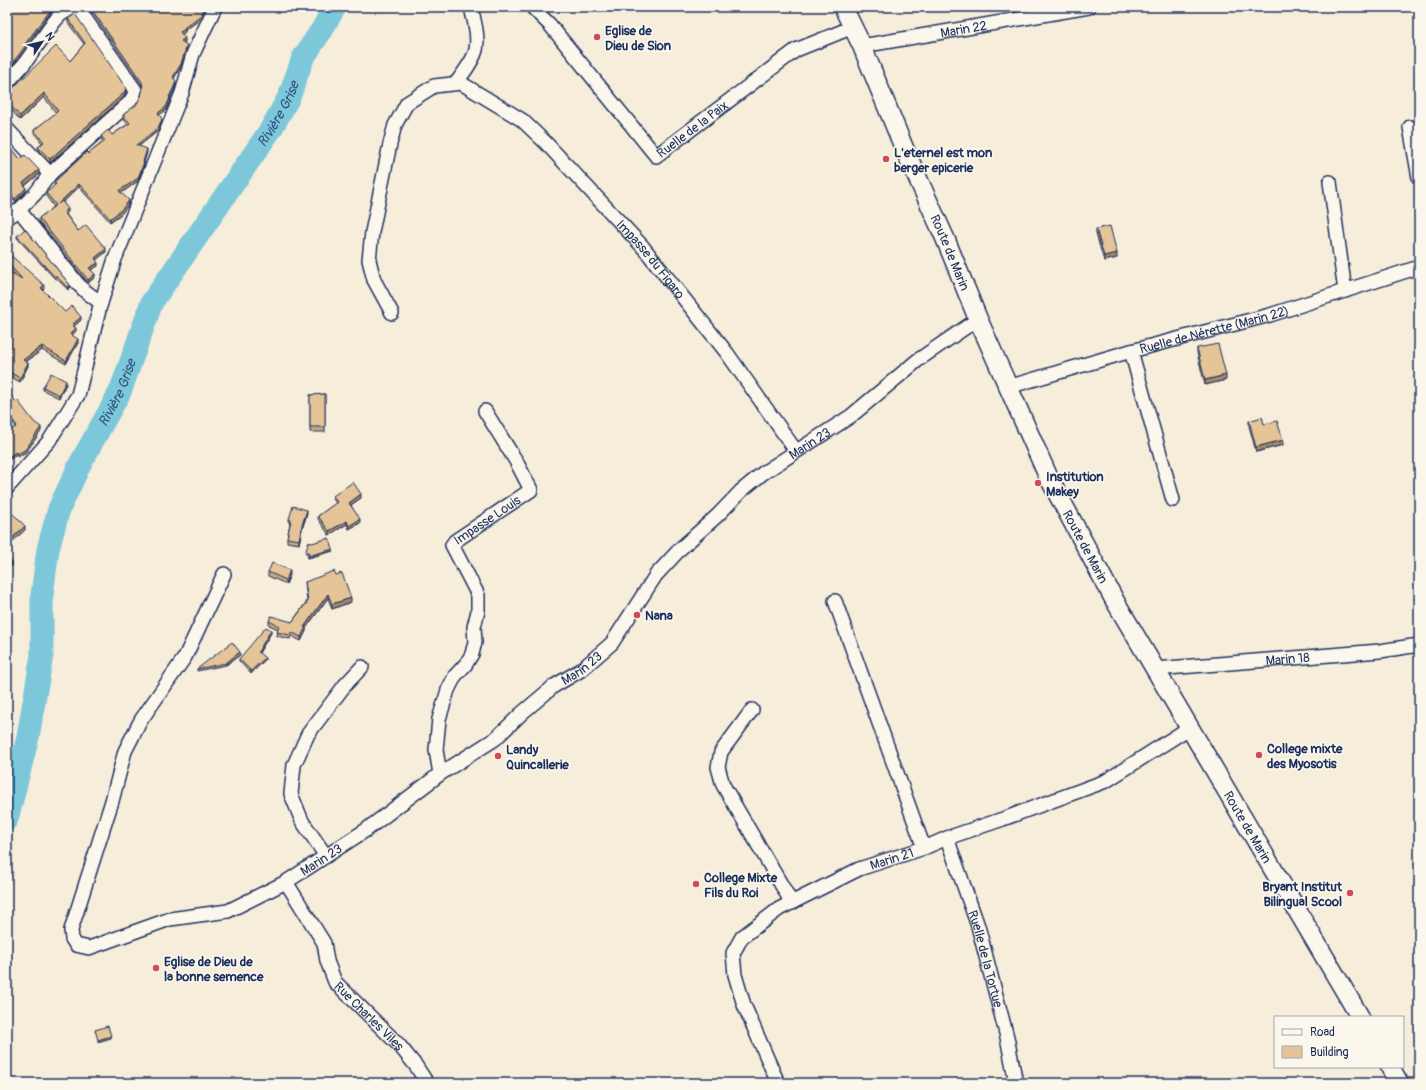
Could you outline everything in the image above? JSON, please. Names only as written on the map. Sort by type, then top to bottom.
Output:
[{"type":"main road","name":"Route de Marin","points":[[843,7],[862,46],[904,148],[945,238],[978,319],[1048,476],[1097,568],[1189,728],[1359,1016]]},
{"type":"main road","points":[[1391,1068],[1399,1083]]},
{"type":"street","points":[[7,83],[24,64],[60,15],[73,7]]},
{"type":"street","points":[[7,218],[19,210],[36,194],[50,174],[130,102],[134,95],[135,90],[77,7]]},
{"type":"street","points":[[7,488],[49,441],[78,395],[101,303],[115,259],[182,93],[193,54],[215,7]]},
{"type":"street","points":[[392,313],[374,280],[369,260],[372,232],[396,125],[407,103],[434,86],[457,82],[473,58],[476,50],[476,36],[471,7]]},
{"type":"street","name":"Ruelle de la Paix","points":[[532,7],[550,25],[656,156],[796,50],[853,27]]},
{"type":"street","name":"Marin 22","points":[[862,46],[1089,7]]},
{"type":"street","name":"Impasse du Figaro","points":[[457,82],[522,120],[546,143],[643,247],[727,353],[796,451]]},
{"type":"street","points":[[1410,127],[1419,178]]},
{"type":"street","points":[[7,129],[50,174]]},
{"type":"street","points":[[1330,182],[1345,291]]},
{"type":"street","points":[[19,210],[77,283],[85,292],[101,303]]},
{"type":"street","name":"Ruelle de Nérette (Marin 22)","points":[[1008,387],[1131,351],[1270,315],[1419,267]]},
{"type":"street","name":"Marin 23","points":[[224,574],[185,657],[141,720],[125,752],[112,802],[71,930],[72,939],[76,945],[89,948],[170,919],[228,911],[286,882],[366,830],[440,774],[496,738],[522,713],[554,686],[581,670],[612,643],[656,575],[681,548],[718,515],[746,486],[796,451],[851,416],[918,360],[978,319]]},
{"type":"street","points":[[1131,351],[1173,500]]},
{"type":"street","name":"Impasse Louis","points":[[440,774],[436,750],[439,719],[448,690],[455,676],[466,664],[472,654],[475,642],[474,627],[478,611],[478,595],[452,545],[455,541],[530,490],[516,461],[485,411]]},
{"type":"street","points":[[835,601],[924,848]]},
{"type":"street","name":"Marin 18","points":[[1155,669],[1380,651],[1419,645]]},
{"type":"street","points":[[326,856],[302,820],[291,794],[294,765],[308,734],[345,685],[362,667]]},
{"type":"street","points":[[752,710],[722,752],[718,767],[723,785],[792,903]]},
{"type":"street","name":"Marin 21","points":[[774,1082],[744,1005],[735,975],[733,953],[742,937],[779,909],[859,869],[924,848],[947,838],[1106,781],[1189,728]]},
{"type":"street","name":"Ruelle de la Tortue","points":[[947,838],[978,926],[1007,1037],[1016,1083]]},
{"type":"street","name":"Rue Charles Viles","points":[[286,882],[324,943],[327,961],[335,982],[399,1045],[416,1066],[427,1083]]},
{"type":"building","points":[[7,7],[53,7],[25,44],[26,45],[18,56],[7,68]]},
{"type":"building","points":[[90,7],[205,7],[201,15],[180,32],[185,38],[181,41],[187,45],[181,64],[173,77],[176,81],[169,97],[170,98],[166,107],[158,113],[162,119],[158,128],[136,145],[147,149],[138,178],[119,191],[129,200],[128,202],[110,219],[79,184],[58,204],[62,201],[68,209],[64,212],[78,231],[86,225],[106,249],[95,258],[98,263],[89,268],[95,274],[88,280],[39,218],[56,205],[46,193],[56,184],[54,182],[87,152],[88,154],[105,141],[101,136],[108,130],[112,135],[130,123],[123,115],[136,105],[143,88],[142,82]]},
{"type":"building","points":[[75,14],[126,88],[124,93],[50,159],[38,147],[44,142],[34,130],[58,111],[44,93],[20,116],[7,102],[7,94],[56,46],[70,61],[85,43],[68,19]]},
{"type":"building","points":[[7,142],[20,159],[25,155],[39,170],[23,183],[26,188],[15,199],[8,190],[7,191]]},
{"type":"building","points":[[1110,226],[1117,253],[1104,256],[1096,229]]},
{"type":"building","points":[[25,229],[70,285],[68,288],[56,276],[55,277],[17,236]]},
{"type":"building","points":[[7,252],[44,285],[41,288],[65,312],[72,306],[81,317],[72,325],[76,328],[70,334],[78,339],[66,361],[42,346],[23,360],[28,363],[20,378],[7,371],[7,271],[22,279],[7,262]]},
{"type":"building","points":[[1218,344],[1226,375],[1205,380],[1197,348]]},
{"type":"building","points":[[51,373],[66,381],[59,395],[43,387]]},
{"type":"building","points":[[7,391],[16,402],[18,401],[34,422],[41,427],[26,449],[18,454],[16,452],[7,458],[7,433],[17,426],[7,412]]},
{"type":"building","points":[[325,394],[325,427],[310,427],[310,395]]},
{"type":"building","points":[[1262,417],[1264,424],[1277,421],[1283,440],[1256,447],[1249,421]]},
{"type":"building","points":[[353,482],[361,494],[349,503],[360,519],[349,526],[347,521],[329,531],[318,516],[337,502],[333,496]]},
{"type":"building","points":[[293,506],[307,510],[299,540],[287,538],[291,520],[289,519]]},
{"type":"building","points":[[7,508],[25,526],[7,543]]},
{"type":"building","points":[[329,538],[333,549],[308,556],[309,552],[306,552],[308,542],[312,543]]},
{"type":"building","points":[[7,556],[12,562],[7,565]]},
{"type":"building","points":[[272,563],[290,570],[286,580],[268,572]]},
{"type":"building","points":[[334,571],[336,575],[342,573],[351,598],[332,604],[328,594],[304,627],[306,627],[301,637],[291,632],[290,635],[277,632],[279,626],[269,621],[271,616],[292,622],[308,601],[305,582]]},
{"type":"building","points":[[266,627],[271,630],[258,652],[265,658],[251,671],[239,659]]},
{"type":"building","points":[[232,642],[240,652],[226,663],[197,669]]},
{"type":"building","points":[[108,1026],[111,1036],[98,1040],[95,1030]]},
{"type":"waterway","name":"Rivière Grise","points":[[7,819],[28,737],[42,655],[42,595],[48,549],[59,509],[81,462],[120,392],[152,302],[271,129],[289,97],[303,58],[335,7]]},
{"type":"place","name":"Eglise de Dieu de Sion","points":[[597,37]]},
{"type":"place","name":"L'eternel est mon berger epicerie","points":[[886,159]]},
{"type":"place","name":"Institution Makey","points":[[1038,483]]},
{"type":"place","name":"Nana","points":[[637,615]]},
{"type":"place","name":"College mixte des Myosotis","points":[[1259,755]]},
{"type":"place","name":"Landy Quincallerie","points":[[498,756]]},
{"type":"place","name":"College Mixte Fils du Roi","points":[[696,884]]},
{"type":"place","name":"Bryant Institut Bilingual Scool","points":[[1350,893]]},
{"type":"place","name":"Eglise de Dieu de la bonne semence","points":[[156,968]]}]
